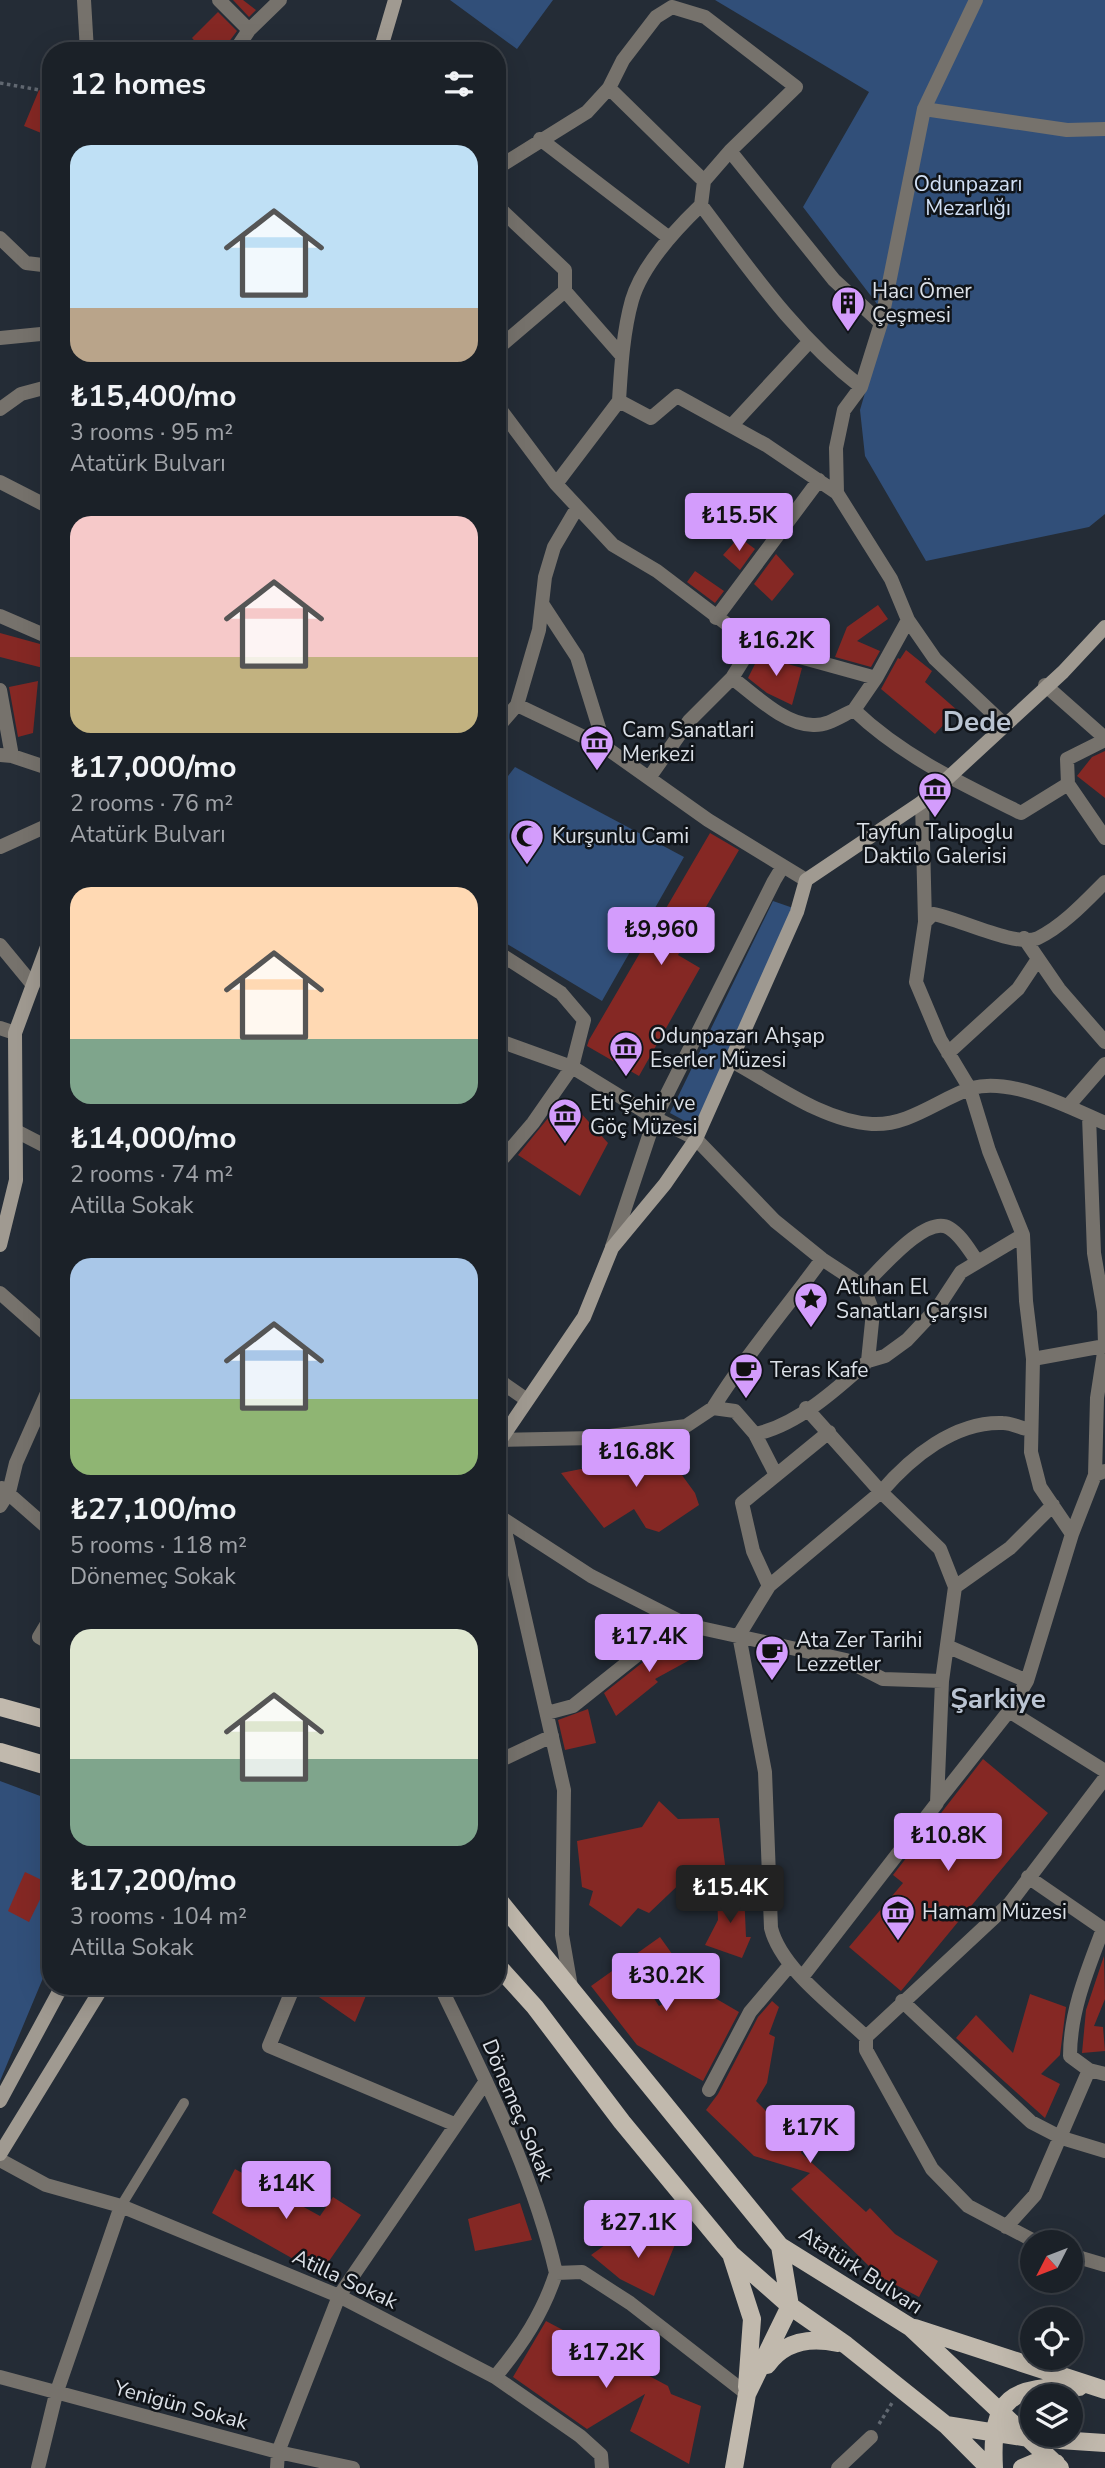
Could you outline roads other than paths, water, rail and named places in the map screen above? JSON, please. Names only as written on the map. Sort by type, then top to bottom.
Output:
[{"type":"main road","points":[[0,1707],[42,1719]]},
{"type":"main road","points":[[0,1752],[42,1764]]},
{"type":"main road","name":"Atatürk Bulvarı","points":[[506,1909],[780,2246],[910,2326],[1020,2430]]},
{"type":"main road","points":[[506,1975],[535,2007],[622,2122],[731,2254],[789,2306],[846,2345],[946,2426],[991,2468]]},
{"type":"main road","points":[[747,2394],[789,2306],[780,2246]]},
{"type":"main road","points":[[731,2254],[752,2319],[747,2394],[734,2468]]},
{"type":"main road","points":[[910,2326],[1101,2389]]},
{"type":"main road","points":[[747,2394],[772,2358],[788,2345],[821,2340],[846,2345]]},
{"type":"main road","points":[[991,2468],[992,2432],[1001,2412],[1021,2392],[1035,2388],[1101,2389]]},
{"type":"main road","points":[[946,2426],[1020,2437]]},
{"type":"main road","points":[[1083,2442],[1105,2443]]},
{"type":"main road","name":"Atatürk Bulvarı","points":[[1038,2447],[1058,2466]]},
{"type":"main road","points":[[1022,2468],[1041,2460],[1058,2466]]},
{"type":"street","points":[[83,0],[86,42]]},
{"type":"street","points":[[219,0],[249,30]]},
{"type":"street","points":[[241,42],[249,30],[280,0]]},
{"type":"street","points":[[383,42],[395,0]]},
{"type":"street","points":[[837,494],[836,449],[844,410],[861,387],[881,323],[924,109],[976,0]]},
{"type":"street","points":[[506,162],[587,112],[609,88],[623,60],[656,17],[672,7],[705,17],[796,87],[730,151],[704,181],[701,205],[668,237],[632,298],[622,356],[619,401],[556,484]]},
{"type":"street","points":[[609,88],[704,181]]},
{"type":"street","points":[[924,109],[1068,130],[1105,129]]},
{"type":"street","points":[[540,139],[668,237]]},
{"type":"street","points":[[730,151],[834,280],[881,323]]},
{"type":"street","points":[[701,205],[792,324],[824,359],[861,387]]},
{"type":"street","points":[[506,214],[565,270],[565,292],[622,356]]},
{"type":"street","points":[[0,238],[26,263],[42,265]]},
{"type":"street","points":[[506,341],[565,292]]},
{"type":"street","points":[[0,338],[42,334]]},
{"type":"street","points":[[732,425],[809,342]]},
{"type":"street","points":[[0,409],[21,394],[42,388]]},
{"type":"street","points":[[619,401],[651,418],[677,396],[732,425],[837,494],[891,579],[908,620],[934,659],[1004,724]]},
{"type":"street","points":[[506,417],[576,508],[613,545],[657,570],[716,618],[753,644],[876,678]]},
{"type":"street","points":[[716,618],[819,480]]},
{"type":"street","points":[[0,482],[42,503]]},
{"type":"street","points":[[506,718],[517,705],[539,630],[545,577],[554,547],[576,508]]},
{"type":"street","points":[[543,605],[577,657],[605,747]]},
{"type":"street","points":[[0,616],[42,635]]},
{"type":"street","points":[[732,678],[796,722],[813,726],[830,722],[854,710],[876,678],[908,620]]},
{"type":"street","points":[[612,1248],[665,1184],[696,1139],[797,912],[806,880],[922,802],[1045,685],[1063,672],[1105,627]]},
{"type":"street","points":[[649,778],[689,721],[732,678],[753,644]]},
{"type":"street","points":[[1045,685],[1105,739],[1067,759],[1068,784],[1105,838]]},
{"type":"street","points":[[0,690],[6,755],[42,766]]},
{"type":"street","points":[[517,705],[605,747],[708,820],[806,880]]},
{"type":"street","points":[[854,710],[904,750],[947,777],[1021,813],[1068,784]]},
{"type":"street","points":[[922,802],[925,922],[916,982],[948,1053],[970,1089],[989,1151],[1023,1235],[1026,1301],[1033,1359],[1031,1452],[1040,1486],[1072,1534]]},
{"type":"street","points":[[0,847],[42,828]]},
{"type":"street","points":[[506,1431],[584,1317],[612,1248],[655,1118],[783,866]]},
{"type":"street","points":[[925,922],[933,914],[1013,938],[1036,939],[1080,908],[1105,882]]},
{"type":"street","points":[[1024,939],[1059,989],[1105,1042]]},
{"type":"street","points":[[0,945],[33,985]]},
{"type":"street","points":[[506,957],[561,993],[584,1020],[572,1067],[533,1123],[506,1154]]},
{"type":"street","points":[[948,1053],[1018,989],[1038,959]]},
{"type":"street","points":[[0,1245],[16,1180],[18,1132],[15,1033],[42,960]]},
{"type":"street","points":[[0,1028],[15,1033]]},
{"type":"street","points":[[506,1043],[572,1067],[655,1118],[696,1139],[775,1221],[822,1259],[863,1286],[873,1312],[868,1361]]},
{"type":"street","points":[[730,1060],[825,1112],[872,1124],[915,1116],[970,1089],[991,1084],[1068,1106],[1105,1123]]},
{"type":"street","points":[[1068,1106],[1105,1064]]},
{"type":"street","points":[[803,1976],[1009,1710],[1027,1681],[1072,1534],[1100,1473],[1097,1398],[1105,1346],[1105,1311],[1094,1252],[1089,1116]]},
{"type":"street","points":[[18,1132],[42,1144]]},
{"type":"street","points":[[1091,1182],[1105,1191]]},
{"type":"street","points":[[863,1286],[917,1234],[935,1225],[948,1227],[977,1261]]},
{"type":"street","points":[[755,1434],[775,1430],[806,1408],[826,1398],[868,1361],[884,1356],[908,1340],[938,1307],[961,1272],[1023,1235]]},
{"type":"street","points":[[506,1443],[595,1438],[686,1426],[713,1408],[735,1371],[778,1321],[822,1259]]},
{"type":"street","points":[[0,1293],[42,1330]]},
{"type":"street","points":[[1033,1359],[1105,1346]]},
{"type":"street","points":[[506,1385],[527,1400]]},
{"type":"street","points":[[0,1506],[4,1490],[42,1404]]},
{"type":"street","points":[[713,1408],[735,1411],[755,1434],[776,1475]]},
{"type":"street","points":[[806,1408],[881,1492],[940,1549],[955,1587],[949,1647],[942,1681],[937,1803]]},
{"type":"street","points":[[866,2037],[790,1965],[775,1945],[771,1928],[765,1772],[739,1635],[769,1586],[881,1492],[899,1470],[956,1431],[1004,1423],[1030,1430]]},
{"type":"street","points":[[769,1586],[753,1551],[742,1503],[829,1432]]},
{"type":"street","points":[[4,1490],[42,1523]]},
{"type":"street","points":[[955,1587],[1010,1548],[1052,1505]]},
{"type":"street","points":[[506,1522],[591,1576],[687,1625],[846,1660],[883,1679],[942,1681]]},
{"type":"street","points":[[506,1535],[564,1790],[562,1934],[571,1987]]},
{"type":"street","points":[[547,1713],[573,1706],[647,1647],[687,1625]]},
{"type":"street","points":[[949,1647],[1027,1681]]},
{"type":"street","points":[[1009,1710],[1105,1772]]},
{"type":"street","points":[[506,1758],[552,1736]]},
{"type":"street","points":[[1020,2234],[968,2206],[932,2169],[866,2050],[866,2037],[1010,1903],[1105,1779]]},
{"type":"street","points":[[1028,1877],[1104,1930],[1081,1986],[1070,2038],[1070,2056],[1089,2070],[1105,2074]]},
{"type":"street","points":[[709,2090],[750,2012],[790,1965]]},
{"type":"street","points":[[0,2101],[57,1995]]},
{"type":"street","points":[[0,2154],[97,1995]]},
{"type":"street","points":[[290,1995],[269,2046],[454,2124]]},
{"type":"street","name":"Dönemeç Sokak","points":[[444,1995],[486,2081],[547,2234],[556,2273]]},
{"type":"street","points":[[902,2001],[1031,2122],[1062,2138],[1105,2151]]},
{"type":"street","points":[[1006,2227],[1035,2195],[1062,2138],[1089,2070]]},
{"type":"street","points":[[277,2468],[278,2452],[339,2296],[454,2124],[486,2081]]},
{"type":"street","name":"Atilla Sokak","points":[[0,2160],[46,2185],[121,2206],[339,2296],[495,2377],[580,2436],[601,2455],[603,2468]]},
{"type":"street","points":[[38,2468],[56,2394],[121,2206]]},
{"type":"street","points":[[1083,2259],[1105,2265]]},
{"type":"street","points":[[495,2377],[522,2344],[547,2299],[556,2273],[582,2272],[629,2303],[747,2394]]},
{"type":"street","name":"Yenigün Sokak","points":[[0,2377],[278,2452],[352,2468]]},
{"type":"street","points":[[838,2468],[872,2437]]},
{"type":"lane","points":[[121,2206],[184,2103]]},
{"type":"place","name":"Hacı Ömer Çeşmesi","points":[[848,333]]},
{"type":"place","name":"Cam Sanatlari Merkezi","points":[[597,772]]},
{"type":"place","name":"Tayfun Talipoglu Daktilo Galerisi","points":[[935,819]]},
{"type":"place","name":"Kurşunlu Cami","points":[[527,866]]},
{"type":"place","name":"Odunpazarı Ahşap Eserler Müzesi","points":[[626,1078]]},
{"type":"place","name":"Eti Şehir ve Göç Müzesi","points":[[565,1145]]},
{"type":"place","name":"Atlıhan El Sanatları Çarşısı","points":[[811,1329]]},
{"type":"place","name":"Teras Kafe","points":[[746,1400]]},
{"type":"place","name":"Ata Zer Tarihi Lezzetler","points":[[772,1682]]},
{"type":"place","name":"Hamam Müzesi","points":[[898,1942]]},
{"type":"district","name":"Dede","points":[[977,722]]},
{"type":"district","name":"Şarkiye","points":[[998,1699]]},
{"type":"park label","name":"Odunpazarı Mezarlığı","points":[[968,196]]}]
